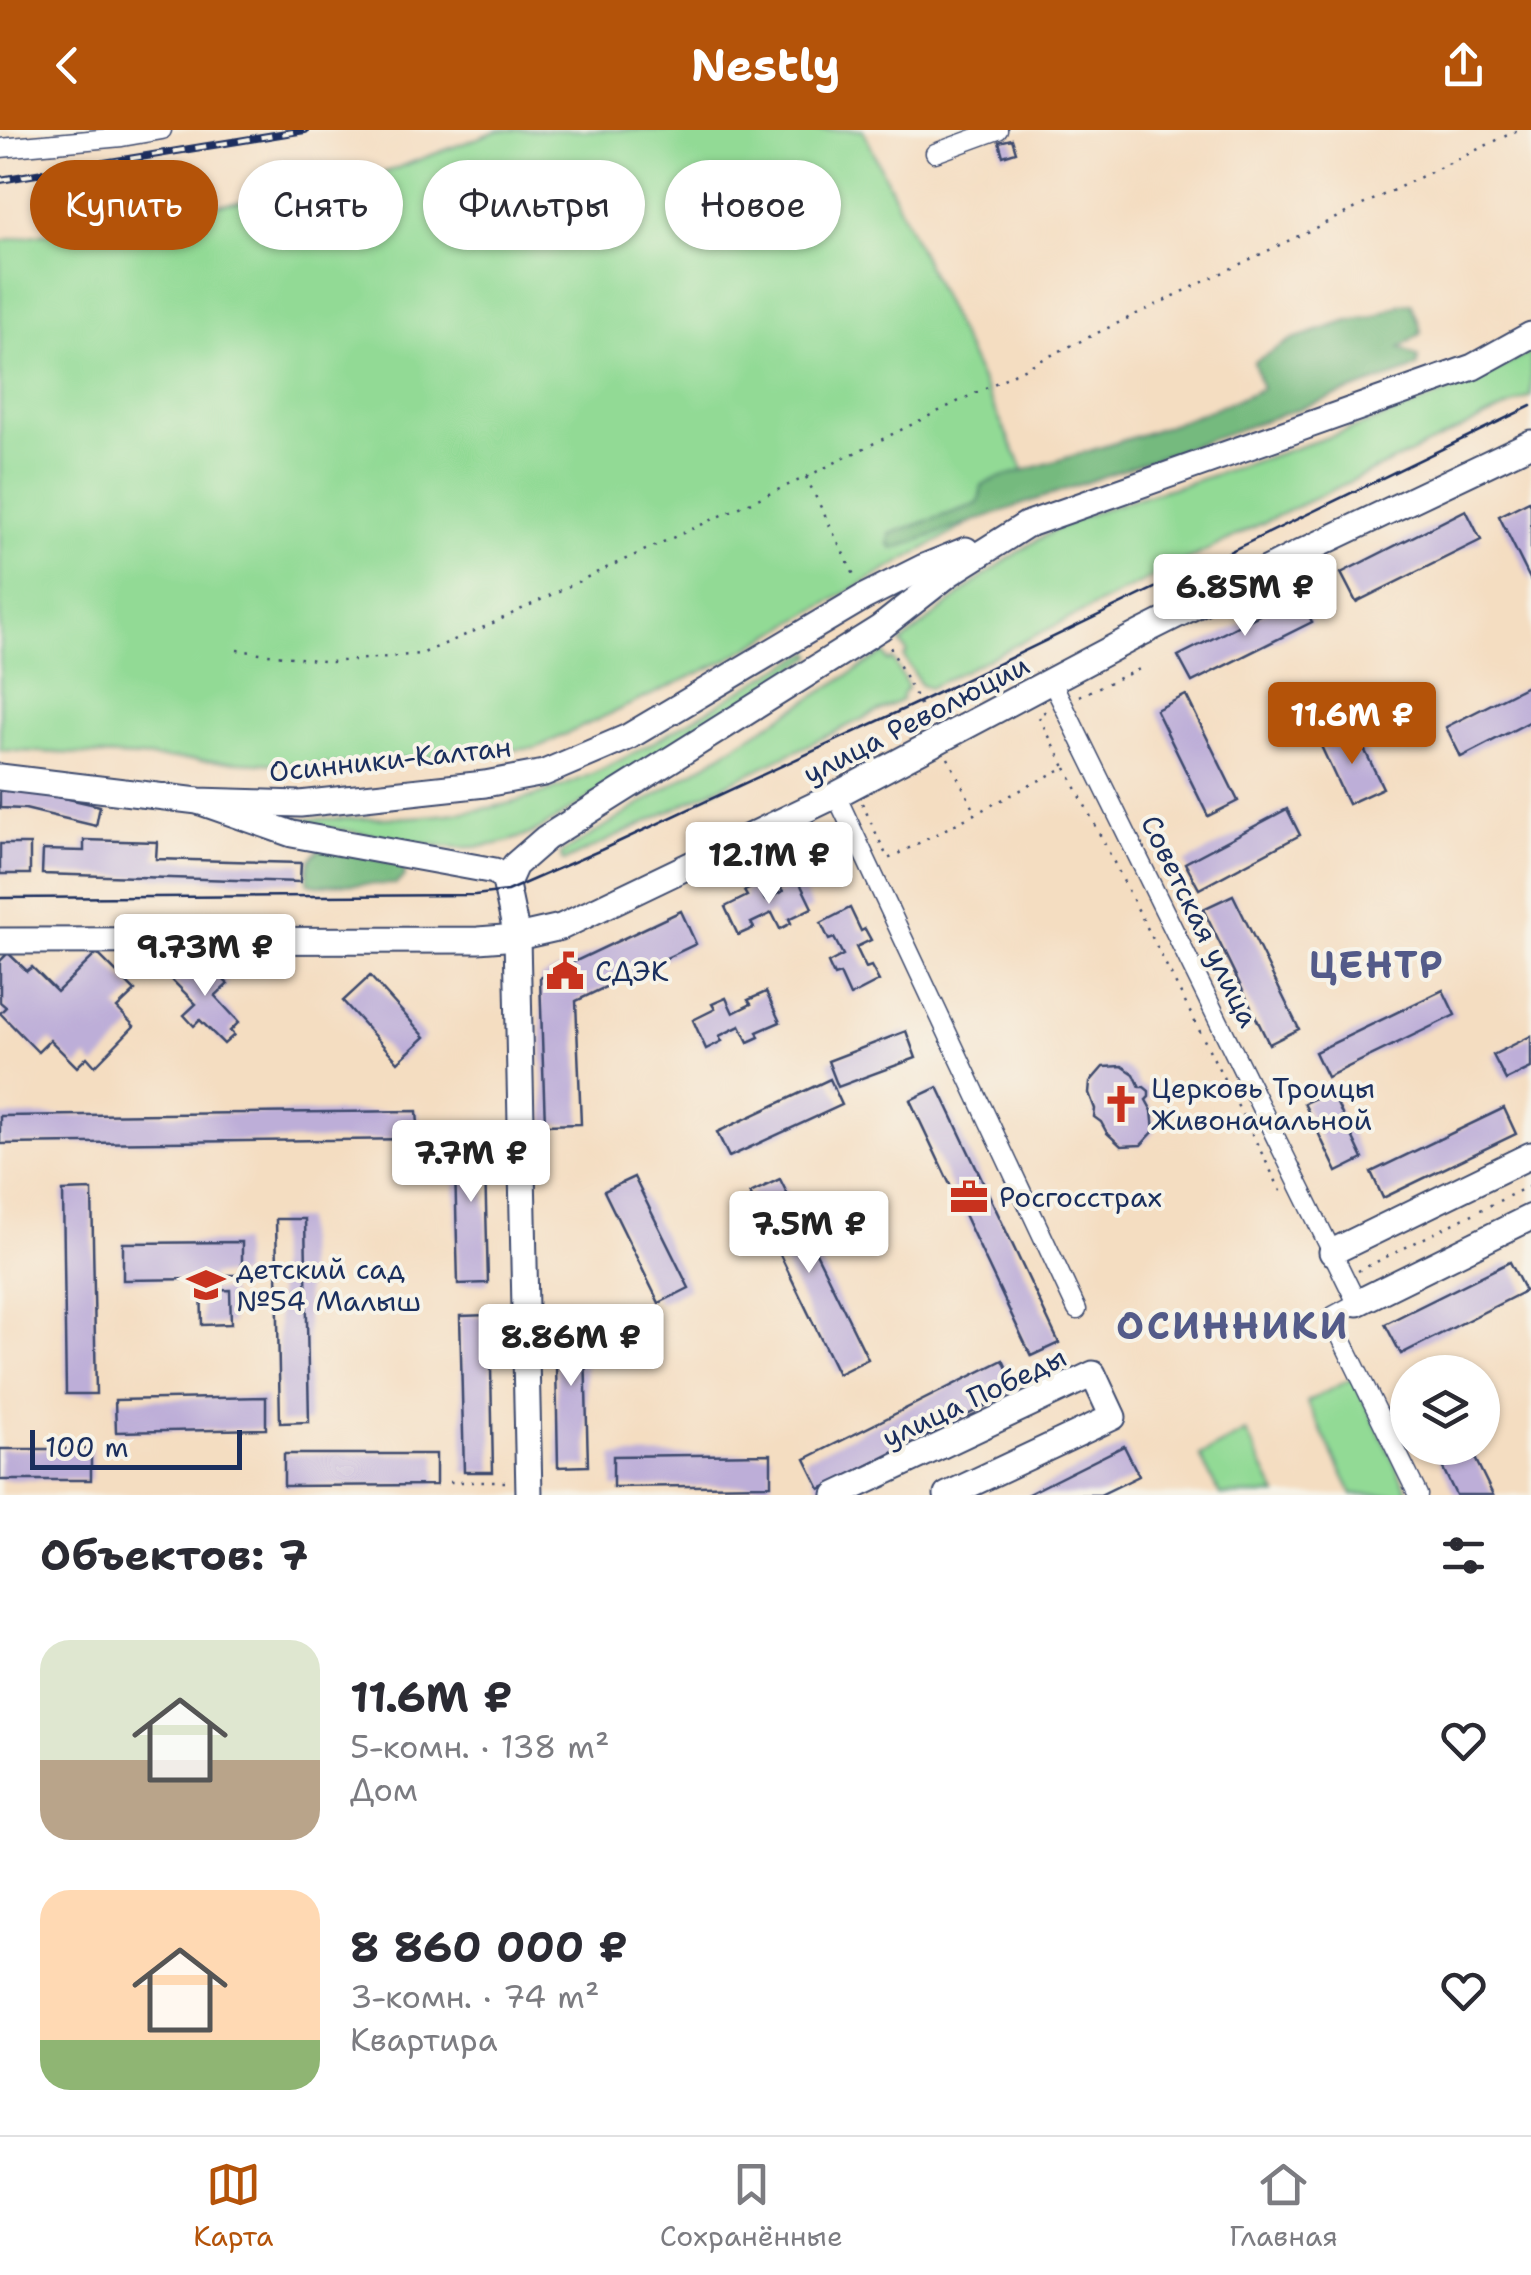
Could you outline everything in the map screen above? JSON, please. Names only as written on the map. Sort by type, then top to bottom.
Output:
[{"type":"street","points":[[0,148],[162,130]]},
{"type":"street","points":[[935,152],[998,130]]},
{"type":"street","points":[[506,886],[514,865],[546,838],[880,628],[950,573],[1026,525],[1473,367],[1531,335]]},
{"type":"street","name":"улица Революции","points":[[0,941],[478,940],[517,937],[560,927],[838,800],[939,740],[1057,693],[1141,633],[1300,553],[1529,449]]},
{"type":"street","name":"Осинники-Калтан","points":[[0,777],[198,801],[300,804],[485,784],[544,773],[628,736],[864,597],[924,567],[1026,525]]},
{"type":"street","name":"Советская улица","points":[[1057,693],[1357,1303]]},
{"type":"street","points":[[838,800],[1077,1310]]},
{"type":"street","points":[[198,801],[292,834],[495,871],[504,879],[517,937],[528,1488]]},
{"type":"street","points":[[1332,1252],[1531,1155]]},
{"type":"street","points":[[1418,1495],[1331,1317],[1531,1217]]},
{"type":"street","name":"улица Победы","points":[[836,1495],[1093,1374],[1112,1417],[946,1495]]},
{"type":"path","points":[[237,650],[332,662],[421,654],[806,477],[1518,130]]},
{"type":"path","points":[[806,477],[864,597]]},
{"type":"path","points":[[880,628],[977,814]]},
{"type":"path","points":[[1142,668],[1057,693],[1038,715],[1284,1197]]},
{"type":"path","points":[[838,800],[858,794],[888,859],[1065,767]]},
{"type":"path","points":[[1344,1278],[1531,1185]]},
{"type":"path","points":[[450,1482],[528,1488]]},
{"type":"green space","points":[[499,130],[863,130],[1032,488],[725,661],[536,748],[320,766],[0,750],[0,241],[30,236],[30,250],[218,250],[218,205],[238,202],[238,250],[403,250],[403,166]]},
{"type":"green space","points":[[1411,303],[1421,333],[1400,348],[1418,357],[1417,366],[1408,371],[893,549],[889,544],[890,534],[975,505],[982,485],[995,479],[1164,427],[1262,389],[1254,362],[1293,339]]},
{"type":"green space","points":[[1531,352],[1531,396],[929,688],[921,685],[904,657],[907,652],[901,643],[964,592],[1006,560],[1075,520],[1367,424],[1451,391]]},
{"type":"green space","points":[[811,652],[813,656],[539,830],[518,838],[479,847],[442,846],[295,823],[300,819],[452,814],[541,794],[611,765]]},
{"type":"green space","points":[[884,653],[888,661],[893,660],[908,687],[902,700],[562,860],[561,854]]},
{"type":"green space","points":[[330,845],[405,866],[404,877],[396,884],[308,883],[311,859]]},
{"type":"green space","points":[[1353,1378],[1390,1454],[1390,1465],[1395,1465],[1410,1495],[1353,1495],[1307,1402]]},
{"type":"green space","points":[[1246,1432],[1277,1495],[1220,1495],[1200,1456]]},
{"type":"building","points":[[1012,139],[1016,152],[1003,156],[999,142]]},
{"type":"building","points":[[1529,501],[1531,504],[1531,581],[1499,516]]},
{"type":"building","points":[[1466,510],[1481,540],[1356,602],[1341,573]]},
{"type":"building","points":[[1299,595],[1312,622],[1192,682],[1178,656]]},
{"type":"building","points":[[1531,684],[1531,721],[1461,757],[1446,727]]},
{"type":"building","points":[[1186,695],[1238,801],[1208,816],[1156,710]]},
{"type":"building","points":[[1355,730],[1383,788],[1348,804],[1321,746]]},
{"type":"building","points":[[0,789],[28,790],[100,806],[96,826],[25,809],[0,808]]},
{"type":"building","points":[[1287,809],[1300,835],[1199,889],[1185,863]]},
{"type":"building","points":[[84,840],[157,842],[156,859],[301,863],[300,882],[42,874],[43,850],[84,851]]},
{"type":"building","points":[[0,844],[30,844],[30,874],[0,874]]},
{"type":"building","points":[[798,879],[812,908],[789,919],[791,923],[780,929],[772,913],[751,923],[754,928],[738,935],[725,907],[747,896],[744,891],[758,885],[765,900]]},
{"type":"building","points":[[1233,895],[1299,1029],[1269,1044],[1203,909]]},
{"type":"building","points":[[850,908],[861,931],[865,929],[871,940],[856,947],[866,968],[871,966],[879,981],[850,996],[840,974],[834,976],[828,963],[843,955],[834,938],[829,940],[821,923]]},
{"type":"building","points":[[681,911],[696,944],[576,1001],[581,1124],[545,1125],[540,978]]},
{"type":"building","points":[[8,953],[27,971],[32,967],[57,992],[97,953],[135,991],[117,1008],[134,1026],[95,1066],[87,1057],[77,1067],[50,1040],[38,1052],[0,1013],[6,1007],[0,1002],[0,961]]},
{"type":"building","points":[[189,954],[209,975],[214,970],[228,984],[215,996],[239,1022],[230,1031],[234,1035],[224,1044],[200,1020],[194,1026],[184,1015],[196,1004],[171,979]]},
{"type":"building","points":[[370,976],[425,1037],[398,1062],[343,1001]]},
{"type":"building","points":[[1443,990],[1455,1015],[1327,1077],[1315,1052]]},
{"type":"building","points":[[766,992],[780,1022],[757,1032],[759,1037],[748,1042],[740,1026],[719,1036],[722,1041],[706,1049],[693,1020],[715,1009],[712,1004],[726,998],[733,1013]]},
{"type":"building","points":[[906,1031],[916,1058],[838,1087],[828,1061]]},
{"type":"building","points":[[1531,1036],[1531,1068],[1506,1080],[1493,1055]]},
{"type":"building","name":"Церковь Троицы Живоначальной","points":[[1122,1066],[1134,1074],[1140,1087],[1149,1091],[1146,1100],[1152,1111],[1154,1131],[1141,1145],[1121,1146],[1094,1117],[1090,1082],[1103,1067]]},
{"type":"building","points":[[830,1079],[842,1105],[729,1157],[717,1132]]},
{"type":"building","points":[[938,1087],[1059,1343],[1031,1356],[910,1100]]},
{"type":"building","points":[[1331,1091],[1363,1159],[1337,1172],[1304,1103]]},
{"type":"building","points":[[1504,1108],[1516,1134],[1383,1198],[1371,1172]]},
{"type":"building","points":[[417,1111],[419,1139],[0,1144],[0,1116]]},
{"type":"building","points":[[454,1127],[484,1127],[488,1283],[458,1284]]},
{"type":"building","points":[[634,1177],[689,1288],[659,1303],[604,1191]]},
{"type":"building","points":[[780,1179],[868,1359],[838,1374],[750,1193]]},
{"type":"building","points":[[92,1190],[96,1394],[66,1394],[63,1191]]},
{"type":"building","points":[[276,1219],[305,1219],[309,1422],[280,1423]]},
{"type":"building","name":"детский сад №54 Малыш","points":[[242,1242],[242,1275],[211,1275],[211,1291],[230,1290],[231,1324],[202,1325],[201,1279],[123,1280],[123,1243]]},
{"type":"building","points":[[1510,1262],[1525,1291],[1401,1354],[1385,1324]]},
{"type":"building","points":[[555,1310],[584,1310],[588,1466],[558,1467]]},
{"type":"building","points":[[490,1315],[493,1472],[464,1472],[460,1316]]},
{"type":"building","points":[[1003,1360],[1017,1390],[820,1489],[805,1459]]},
{"type":"building","points":[[266,1397],[266,1429],[116,1432],[115,1400]]},
{"type":"building","points":[[1124,1446],[1139,1476],[1100,1495],[1026,1495]]},
{"type":"building","points":[[0,1449],[91,1449],[91,1480],[0,1480]]},
{"type":"building","points":[[284,1454],[436,1454],[436,1485],[284,1486]]},
{"type":"building","points":[[771,1454],[771,1485],[613,1487],[613,1456]]},
{"type":"building","points":[[1441,1465],[1478,1465],[1493,1495],[1456,1495]]},
{"type":"tram line","points":[[0,898],[475,895],[507,891],[919,702],[1531,406]]},
{"type":"railway","points":[[0,180],[305,130]]},
{"type":"place","name":"СДЭК","points":[[565,971]]},
{"type":"place","name":"Церковь Троицы Живоначальной","points":[[1121,1104]]},
{"type":"place","name":"Росгосстрах","points":[[969,1197]]},
{"type":"place","name":"детский сад №54 Малыш","points":[[206,1285]]},
{"type":"district","name":"ЦЕНТР","points":[[1377,965]]},
{"type":"district","name":"ОСИННИКИ","points":[[1233,1326]]}]
